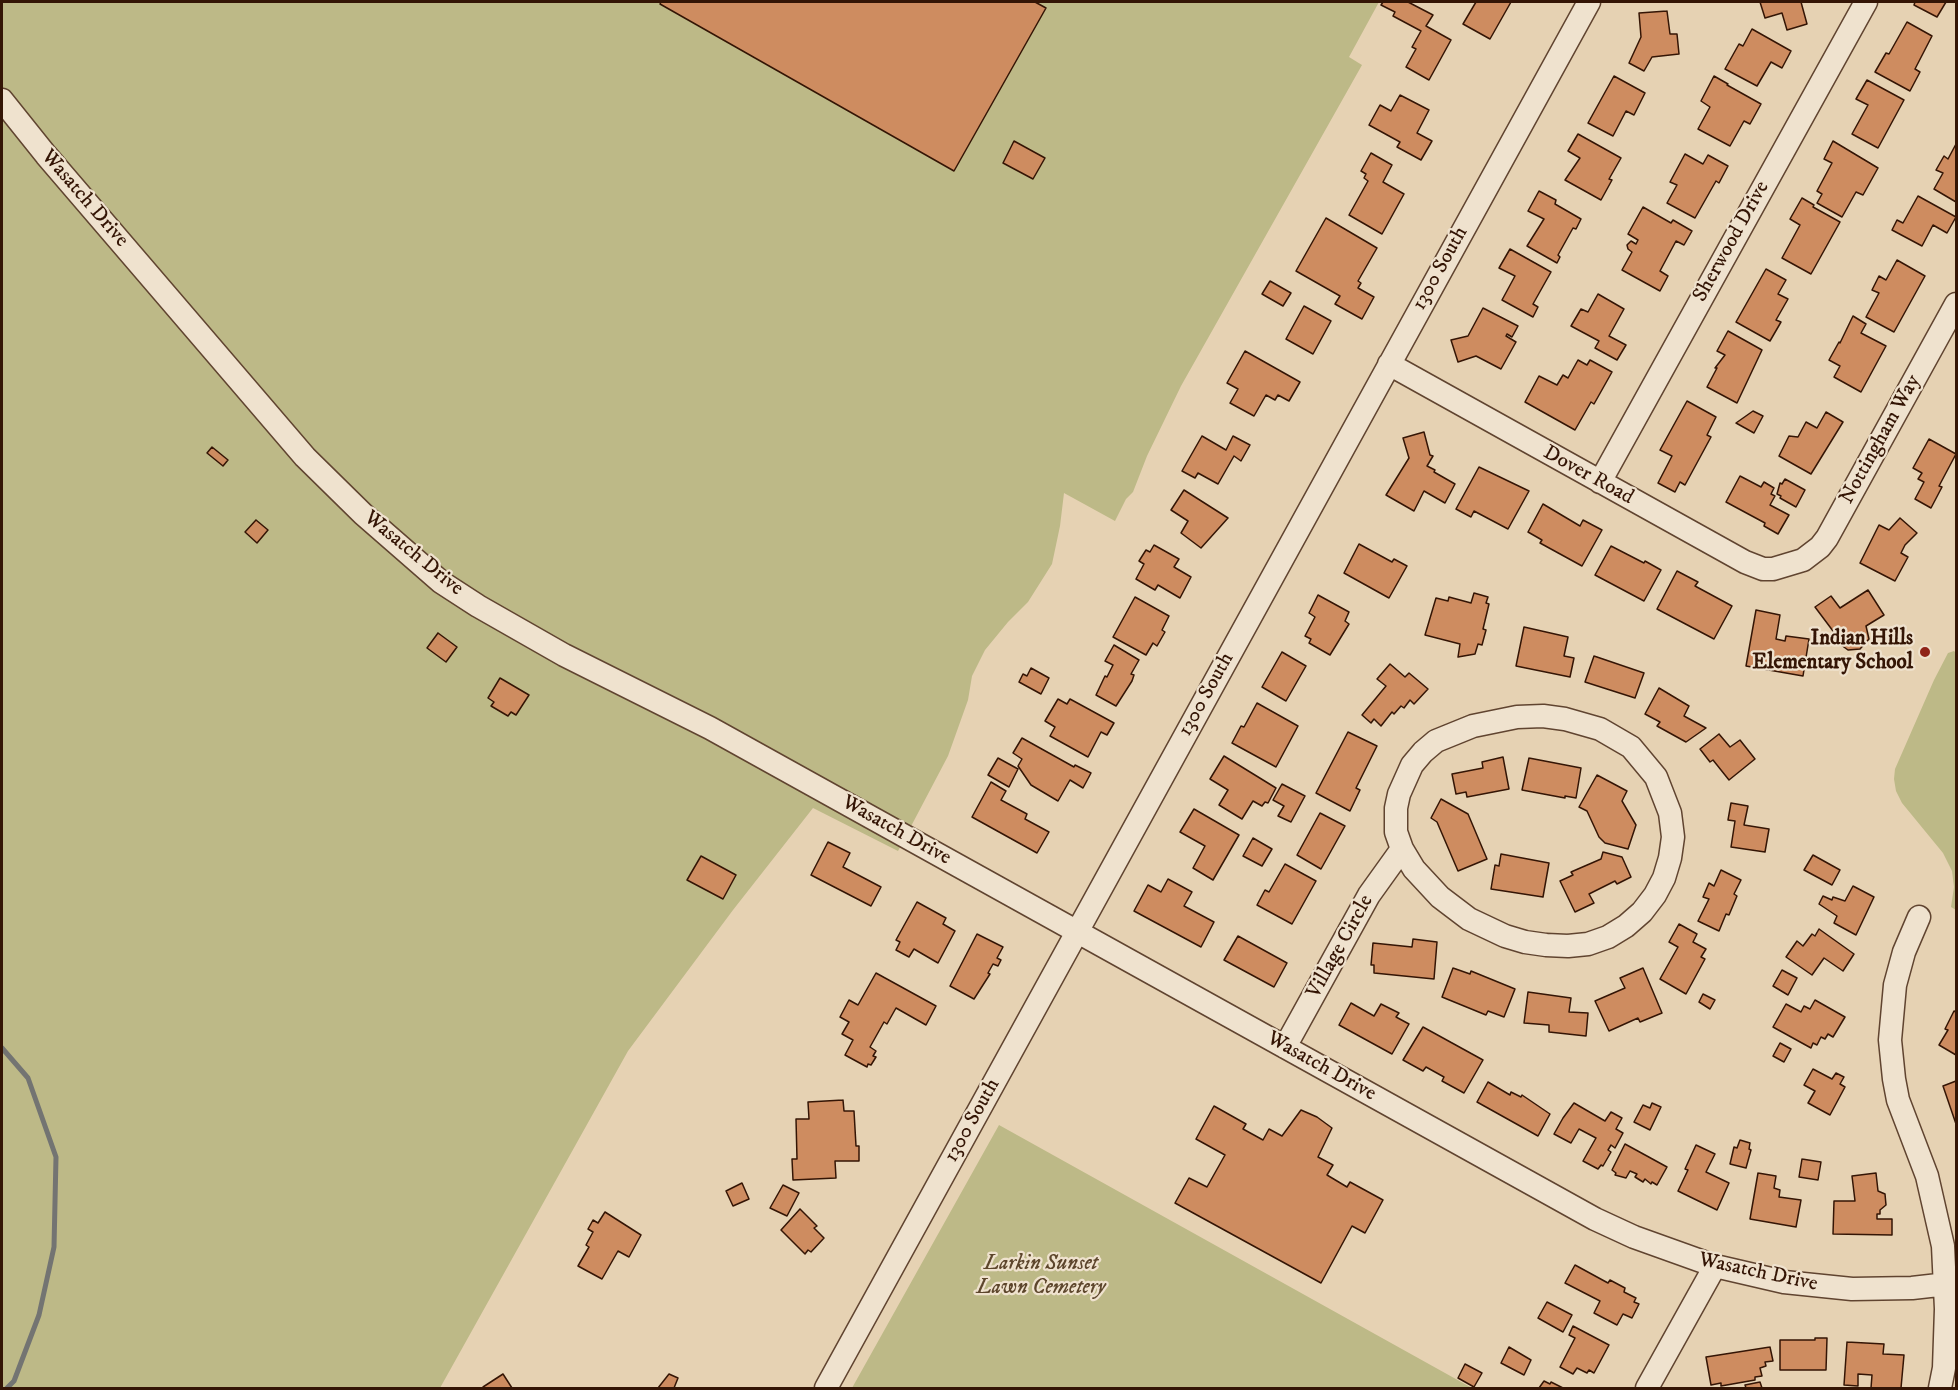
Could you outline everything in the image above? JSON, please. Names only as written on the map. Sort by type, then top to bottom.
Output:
[{"type":"street","name":"1300 South","points":[[826,1389],[1589,2]]},
{"type":"street","name":"Sherwood Drive","points":[[1600,482],[1866,2]]},
{"type":"street","name":"Wasatch Drive","points":[[2,100],[46,155],[305,457],[363,514],[441,582],[564,655],[710,728],[1595,1219],[1652,1245],[1715,1266],[1784,1282],[1852,1289],[1951,1284]]},
{"type":"street","name":"Nottingham Way","points":[[1793,564],[1812,554],[1827,538],[1956,304]]},
{"type":"street","name":"Dover Road","points":[[1389,364],[1754,566],[1773,569],[1793,564]]},
{"type":"street","points":[[1544,716],[1582,723],[1617,737],[1631,747],[1656,777],[1664,794],[1670,813],[1673,837],[1664,878],[1642,912],[1626,926],[1608,937],[1588,944],[1568,946],[1525,942],[1486,928],[1469,919],[1440,897],[1414,869],[1402,849],[1396,832],[1396,808],[1404,780],[1423,752],[1453,733],[1494,720],[1517,717],[1544,716]]},
{"type":"street","name":"Village Circle","points":[[1285,1047],[1369,895],[1402,849]]},
{"type":"street","points":[[1919,917],[1904,952],[1895,985],[1890,1022],[1891,1059],[1898,1100],[1927,1176],[1951,1284],[1940,1389]]},
{"type":"street","points":[[1647,1389],[1715,1266]]},
{"type":"green space","points":[[2,2],[1379,2],[1349,57],[1362,65],[1181,386],[1147,456],[1133,492],[1126,499],[1115,521],[1064,493],[1052,564],[1028,602],[985,650],[972,676],[968,700],[948,756],[898,851],[813,808],[733,910],[628,1051],[440,1388],[2,1388]]},
{"type":"green space","points":[[1954,651],[1956,653],[1956,910],[1951,907],[1954,887],[1952,871],[1943,853],[1902,803],[1896,791],[1894,779],[1895,769],[1934,680],[1948,653]]},
{"type":"green space","name":"Larkin Sunset Lawn Cemetery","points":[[999,1125],[1472,1388],[852,1388]]},
{"type":"building","points":[[661,2],[1035,2],[1046,8],[954,171],[660,4]]},
{"type":"building","points":[[1383,2],[1408,2],[1433,15],[1426,26],[1451,40],[1429,80],[1406,67],[1416,49],[1412,47],[1421,31],[1393,16],[1395,12],[1381,5]]},
{"type":"building","points":[[1476,2],[1511,2],[1490,39],[1463,24]]},
{"type":"building","points":[[1760,2],[1801,2],[1807,24],[1787,30],[1782,13],[1765,18]]},
{"type":"building","points":[[1915,2],[1946,2],[1937,17],[1914,5]]},
{"type":"building","points":[[1667,11],[1670,34],[1677,34],[1679,54],[1652,57],[1644,71],[1629,63],[1641,37],[1639,13]]},
{"type":"building","points":[[1907,22],[1932,36],[1915,69],[1920,72],[1910,91],[1875,72],[1886,53],[1889,54]]},
{"type":"building","points":[[1752,29],[1791,51],[1782,68],[1771,62],[1757,86],[1725,69],[1739,44],[1743,46]]},
{"type":"building","points":[[1614,76],[1645,93],[1634,115],[1626,111],[1613,136],[1588,123]]},
{"type":"building","points":[[1714,76],[1761,104],[1750,124],[1744,121],[1730,146],[1698,129],[1710,107],[1701,101]]},
{"type":"building","points":[[1867,80],[1904,100],[1878,148],[1852,134],[1868,105],[1856,99]]},
{"type":"building","points":[[1400,95],[1429,110],[1417,133],[1432,141],[1421,160],[1397,147],[1400,142],[1369,125],[1380,105],[1391,111]]},
{"type":"building","points":[[1578,134],[1621,158],[1609,179],[1612,180],[1601,200],[1565,180],[1580,158],[1568,151]]},
{"type":"building","points":[[1014,141],[1045,158],[1033,179],[1003,163]]},
{"type":"building","points":[[1833,141],[1878,168],[1863,195],[1856,192],[1842,217],[1817,203],[1822,194],[1817,191],[1832,163],[1824,159]]},
{"type":"building","points":[[1956,144],[1956,202],[1934,189],[1943,173],[1936,170],[1944,156],[1948,159]]},
{"type":"building","points":[[1371,153],[1392,165],[1383,182],[1404,194],[1382,234],[1349,215],[1368,181],[1364,178],[1366,174],[1361,171]]},
{"type":"building","points":[[1685,154],[1703,164],[1708,155],[1728,166],[1719,183],[1716,181],[1695,218],[1667,203],[1677,185],[1670,182]]},
{"type":"building","points":[[1539,191],[1556,200],[1555,204],[1581,219],[1576,229],[1573,228],[1558,255],[1560,257],[1557,263],[1527,246],[1544,219],[1528,211]]},
{"type":"building","points":[[1918,196],[1956,217],[1947,233],[1933,225],[1922,246],[1892,230],[1897,220],[1903,223]]},
{"type":"building","points":[[1802,198],[1840,222],[1811,274],[1782,258],[1800,225],[1790,219]]},
{"type":"building","points":[[1643,207],[1671,223],[1673,220],[1692,231],[1684,245],[1676,241],[1660,271],[1668,276],[1660,291],[1622,270],[1632,252],[1627,245],[1631,241],[1636,244],[1638,240],[1628,234]]},
{"type":"building","points":[[1326,218],[1377,248],[1358,281],[1361,283],[1358,288],[1374,297],[1362,319],[1335,304],[1340,296],[1296,271]]},
{"type":"building","points":[[1510,249],[1551,272],[1533,304],[1538,307],[1533,317],[1502,300],[1515,276],[1499,268]]},
{"type":"building","points":[[1897,260],[1925,276],[1894,332],[1866,317],[1879,293],[1872,290],[1879,276],[1886,280]]},
{"type":"building","points":[[1766,269],[1786,280],[1778,294],[1788,299],[1776,320],[1781,322],[1770,341],[1736,322]]},
{"type":"building","points":[[1270,281],[1291,293],[1283,306],[1262,294]]},
{"type":"building","points":[[1598,294],[1624,309],[1609,336],[1626,345],[1617,360],[1595,348],[1599,341],[1571,326],[1581,309],[1588,312]]},
{"type":"building","points":[[1304,306],[1331,321],[1313,354],[1286,339]]},
{"type":"building","points":[[1483,308],[1518,326],[1512,337],[1507,334],[1506,336],[1516,342],[1501,369],[1476,356],[1458,362],[1451,340],[1468,336]]},
{"type":"building","points":[[1853,316],[1866,324],[1861,333],[1886,346],[1861,392],[1834,377],[1840,366],[1829,360]]},
{"type":"building","points":[[1728,331],[1762,350],[1737,403],[1707,387],[1717,368],[1715,368],[1725,355],[1717,351]]},
{"type":"building","points":[[1245,351],[1300,382],[1289,401],[1278,395],[1275,400],[1266,395],[1254,416],[1230,403],[1238,389],[1227,383]]},
{"type":"building","points":[[1578,360],[1587,365],[1590,360],[1612,372],[1594,404],[1591,402],[1575,430],[1525,402],[1539,376],[1557,385],[1563,375],[1568,378]]},
{"type":"building","points":[[1687,401],[1716,417],[1707,435],[1711,437],[1685,485],[1680,482],[1675,492],[1658,483],[1672,456],[1660,450]]},
{"type":"building","points":[[1753,411],[1763,416],[1754,433],[1736,423]]},
{"type":"building","points":[[1826,412],[1843,422],[1811,474],[1779,456],[1789,436],[1798,437],[1806,422],[1817,428]]},
{"type":"building","points":[[1424,432],[1430,455],[1433,456],[1427,466],[1455,484],[1445,503],[1424,491],[1414,511],[1386,495],[1409,458],[1403,438]]},
{"type":"building","points":[[1202,436],[1226,450],[1233,436],[1250,445],[1241,461],[1234,456],[1218,484],[1198,473],[1195,478],[1182,471]]},
{"type":"building","points":[[1929,439],[1956,454],[1939,486],[1942,487],[1931,508],[1915,499],[1924,482],[1918,479],[1922,473],[1913,468]]},
{"type":"building","points":[[212,447],[228,460],[223,466],[207,453]]},
{"type":"building","points":[[1479,467],[1529,491],[1508,529],[1474,511],[1471,517],[1456,509]]},
{"type":"building","points":[[1740,476],[1761,487],[1764,482],[1774,488],[1771,494],[1775,496],[1770,505],[1789,515],[1778,534],[1764,526],[1765,523],[1726,502]]},
{"type":"building","points":[[1785,479],[1805,490],[1796,507],[1777,494],[1780,483],[1782,484]]},
{"type":"building","points":[[1184,490],[1228,518],[1201,548],[1181,533],[1188,521],[1171,510]]},
{"type":"building","points":[[1543,504],[1580,526],[1583,520],[1602,530],[1582,566],[1540,543],[1542,540],[1528,532]]},
{"type":"building","points":[[1900,518],[1917,533],[1905,545],[1901,553],[1908,557],[1895,581],[1860,563],[1879,525],[1889,530]]},
{"type":"building","points":[[256,520],[268,530],[257,543],[245,532]]},
{"type":"building","points":[[1359,544],[1392,562],[1394,559],[1407,566],[1389,598],[1344,573]]},
{"type":"building","points":[[1154,545],[1179,559],[1174,567],[1191,577],[1180,598],[1158,585],[1155,590],[1136,579],[1144,564],[1139,561],[1146,550],[1150,552]]},
{"type":"building","points":[[1611,546],[1661,570],[1644,601],[1595,575]]},
{"type":"building","points":[[1677,571],[1698,582],[1695,586],[1732,606],[1714,639],[1657,609]]},
{"type":"building","points":[[1868,590],[1884,615],[1866,626],[1869,639],[1860,649],[1848,650],[1837,642],[1833,631],[1815,607],[1831,596],[1840,608]]},
{"type":"building","points":[[1474,593],[1488,597],[1486,603],[1489,604],[1483,629],[1486,630],[1482,645],[1478,644],[1475,654],[1458,657],[1460,644],[1425,635],[1436,598],[1448,601],[1449,597],[1471,603]]},
{"type":"building","points":[[1318,595],[1349,612],[1345,621],[1349,624],[1330,655],[1309,643],[1311,639],[1305,636],[1315,617],[1309,613]]},
{"type":"building","points":[[1135,597],[1169,616],[1162,630],[1165,632],[1157,646],[1153,643],[1146,655],[1113,637]]},
{"type":"building","points":[[1756,610],[1780,615],[1776,639],[1785,641],[1786,636],[1809,639],[1803,676],[1746,666]]},
{"type":"building","points":[[1524,627],[1568,637],[1564,656],[1574,658],[1570,677],[1516,666]]},
{"type":"building","points":[[438,633],[457,647],[446,662],[427,648]]},
{"type":"building","points":[[1114,645],[1139,660],[1131,674],[1134,675],[1132,681],[1116,706],[1096,695],[1113,665],[1105,661]]},
{"type":"building","points":[[1282,652],[1306,666],[1286,701],[1262,687]]},
{"type":"building","points":[[1594,656],[1644,673],[1635,698],[1585,682]]},
{"type":"building","points":[[1390,664],[1405,677],[1409,673],[1428,689],[1414,704],[1410,700],[1404,708],[1401,706],[1394,714],[1392,712],[1381,726],[1374,719],[1371,723],[1362,715],[1386,686],[1377,679]]},
{"type":"building","points":[[1031,668],[1049,678],[1041,694],[1019,682],[1023,674],[1027,676]]},
{"type":"building","points":[[500,678],[529,695],[516,715],[511,712],[508,716],[491,706],[494,702],[488,698]]},
{"type":"building","points":[[1659,688],[1689,706],[1684,716],[1706,728],[1686,742],[1657,726],[1660,722],[1645,714]]},
{"type":"building","points":[[1058,699],[1067,704],[1070,699],[1114,723],[1107,735],[1101,732],[1088,757],[1050,736],[1055,727],[1045,721]]},
{"type":"building","points":[[1257,703],[1298,726],[1276,767],[1232,743]]},
{"type":"building","points":[[1348,732],[1377,746],[1356,788],[1360,790],[1350,811],[1316,793]]},
{"type":"building","points":[[1719,734],[1730,747],[1740,740],[1755,759],[1729,780],[1713,760],[1710,762],[1700,749]]},
{"type":"building","points":[[1022,738],[1074,767],[1075,765],[1091,773],[1083,788],[1070,780],[1058,801],[1031,785],[1018,766],[1022,759],[1013,753]]},
{"type":"building","points":[[1224,756],[1276,788],[1268,803],[1265,802],[1262,806],[1253,801],[1242,819],[1219,805],[1228,790],[1210,779]]},
{"type":"building","points":[[1503,757],[1509,789],[1467,797],[1466,792],[1456,794],[1452,774],[1483,768],[1482,762]]},
{"type":"building","points":[[998,758],[1018,769],[1009,787],[988,775]]},
{"type":"building","points":[[1529,758],[1581,768],[1576,798],[1522,790]]},
{"type":"building","points":[[1597,775],[1627,791],[1622,801],[1636,825],[1628,849],[1605,843],[1599,837],[1587,811],[1579,807]]},
{"type":"building","points":[[991,782],[1006,791],[1001,800],[1027,814],[1025,819],[1049,832],[1037,853],[972,817]]},
{"type":"building","points":[[1282,784],[1305,796],[1291,822],[1278,816],[1284,806],[1273,800]]},
{"type":"building","points":[[1441,799],[1468,814],[1487,859],[1458,871],[1437,822],[1431,818]]},
{"type":"building","points":[[1731,803],[1748,806],[1744,825],[1769,829],[1765,852],[1731,847],[1735,821],[1728,820]]},
{"type":"building","points":[[1194,809],[1239,835],[1213,880],[1193,868],[1205,846],[1180,832]]},
{"type":"building","points":[[1320,813],[1345,826],[1321,869],[1297,855]]},
{"type":"building","points":[[1253,838],[1272,849],[1262,866],[1243,856]]},
{"type":"building","points":[[828,842],[850,853],[843,867],[881,887],[871,906],[811,875]]},
{"type":"building","points":[[1603,852],[1622,857],[1631,877],[1617,884],[1615,881],[1589,894],[1594,903],[1575,912],[1560,881],[1573,875],[1571,872],[1601,859]]},
{"type":"building","points":[[1501,854],[1549,863],[1543,897],[1491,889],[1495,865],[1499,866]]},
{"type":"building","points":[[1813,855],[1840,870],[1832,885],[1804,870]]},
{"type":"building","points":[[701,856],[736,875],[723,899],[687,880]]},
{"type":"building","points":[[1285,864],[1316,881],[1292,924],[1257,905],[1265,890],[1269,892]]},
{"type":"building","points":[[1721,870],[1741,880],[1734,894],[1737,896],[1729,915],[1726,914],[1719,931],[1698,921],[1709,899],[1703,897],[1709,883],[1714,886]]},
{"type":"building","points":[[1168,879],[1192,892],[1184,906],[1214,922],[1201,947],[1134,911],[1148,885],[1161,892]]},
{"type":"building","points":[[1853,886],[1874,897],[1856,935],[1834,923],[1837,916],[1819,904],[1823,896],[1832,900],[1833,897],[1845,901]]},
{"type":"building","points":[[917,902],[946,918],[943,924],[955,931],[938,963],[914,949],[909,957],[896,950],[900,942],[896,940]]},
{"type":"building","points":[[1679,924],[1697,934],[1693,942],[1706,949],[1701,957],[1705,959],[1686,994],[1660,979],[1678,947],[1669,942]]},
{"type":"building","points":[[1819,929],[1854,954],[1843,971],[1824,958],[1812,975],[1786,957],[1797,941],[1803,946],[1812,934],[1815,936]]},
{"type":"building","points":[[977,934],[1003,947],[997,958],[1001,960],[998,966],[993,964],[988,973],[990,974],[974,999],[950,986]]},
{"type":"building","points":[[1238,936],[1287,963],[1274,987],[1224,960]]},
{"type":"building","points":[[1413,939],[1437,942],[1434,979],[1374,973],[1374,965],[1371,965],[1373,943],[1412,947]]},
{"type":"building","points":[[1453,968],[1470,974],[1471,971],[1515,989],[1504,1017],[1488,1011],[1486,1015],[1442,997]]},
{"type":"building","points":[[1643,968],[1662,1013],[1640,1022],[1638,1018],[1609,1031],[1595,1001],[1625,988],[1620,978]]},
{"type":"building","points":[[1782,970],[1797,978],[1788,995],[1773,986]]},
{"type":"building","points":[[876,973],[936,1006],[926,1025],[896,1008],[887,1024],[884,1022],[870,1047],[876,1051],[873,1056],[876,1057],[867,1067],[845,1055],[853,1040],[842,1034],[849,1022],[840,1017],[849,1000],[858,1005]]},
{"type":"building","points":[[1528,992],[1571,998],[1569,1012],[1588,1013],[1586,1036],[1549,1032],[1549,1025],[1524,1023]]},
{"type":"building","points":[[1703,994],[1715,1000],[1710,1009],[1699,1002]]},
{"type":"building","points":[[1815,1000],[1845,1017],[1833,1037],[1828,1034],[1825,1039],[1821,1037],[1817,1045],[1813,1043],[1811,1048],[1773,1027],[1786,1004],[1801,1012],[1804,1006],[1810,1009]]},
{"type":"building","points":[[1351,1003],[1374,1016],[1381,1004],[1399,1013],[1396,1017],[1409,1024],[1392,1054],[1339,1025]]},
{"type":"building","points":[[1954,1011],[1956,1012],[1956,1055],[1939,1045],[1948,1030],[1945,1029]]},
{"type":"building","points":[[1423,1027],[1483,1060],[1464,1093],[1442,1081],[1444,1077],[1426,1067],[1423,1071],[1403,1060]]},
{"type":"building","points":[[1780,1043],[1791,1049],[1784,1062],[1773,1056]]},
{"type":"building","points":[[1813,1069],[1832,1079],[1836,1073],[1844,1077],[1840,1084],[1845,1087],[1830,1115],[1808,1103],[1815,1091],[1804,1085]]},
{"type":"building","points":[[1956,1081],[1956,1124],[1943,1086]]},
{"type":"building","points":[[1488,1082],[1510,1095],[1511,1092],[1521,1097],[1522,1095],[1550,1114],[1538,1136],[1477,1102]]},
{"type":"building","points":[[843,1100],[844,1111],[854,1111],[859,1161],[835,1161],[836,1178],[793,1180],[792,1159],[797,1159],[796,1119],[809,1119],[808,1102]]},
{"type":"building","points":[[1574,1103],[1605,1121],[1611,1112],[1622,1118],[1616,1129],[1623,1133],[1615,1148],[1611,1145],[1608,1150],[1611,1152],[1603,1166],[1601,1165],[1598,1169],[1583,1161],[1596,1138],[1579,1129],[1571,1143],[1554,1134]]},
{"type":"building","points":[[1652,1103],[1661,1107],[1650,1130],[1634,1122],[1643,1105],[1650,1108]]},
{"type":"building","points":[[1214,1106],[1246,1124],[1243,1129],[1263,1140],[1269,1129],[1282,1136],[1301,1110],[1317,1117],[1332,1128],[1318,1157],[1333,1165],[1327,1175],[1347,1187],[1350,1182],[1383,1200],[1365,1233],[1352,1226],[1321,1283],[1175,1203],[1189,1178],[1207,1187],[1225,1155],[1196,1139]]},
{"type":"building","points":[[1740,1140],[1750,1143],[1749,1149],[1751,1150],[1746,1168],[1730,1164],[1734,1147],[1737,1148]]},
{"type":"building","points":[[1625,1144],[1667,1167],[1657,1185],[1645,1179],[1643,1182],[1635,1177],[1637,1174],[1630,1171],[1626,1178],[1615,1175],[1616,1173],[1612,1170]]},
{"type":"building","points":[[1696,1145],[1715,1154],[1706,1172],[1729,1183],[1717,1210],[1678,1191]]},
{"type":"building","points":[[1802,1159],[1821,1162],[1818,1180],[1799,1177]]},
{"type":"building","points":[[1758,1173],[1776,1176],[1774,1188],[1780,1190],[1779,1197],[1801,1200],[1796,1227],[1750,1219]]},
{"type":"building","points":[[1876,1173],[1878,1191],[1885,1194],[1886,1205],[1880,1210],[1880,1214],[1877,1214],[1877,1219],[1892,1219],[1892,1235],[1833,1234],[1834,1201],[1855,1201],[1852,1176]]},
{"type":"building","points":[[742,1183],[749,1199],[733,1206],[726,1191]]},
{"type":"building","points":[[783,1185],[799,1193],[787,1216],[770,1208]]},
{"type":"building","points":[[800,1209],[817,1226],[814,1228],[824,1238],[811,1252],[808,1250],[805,1254],[781,1230]]},
{"type":"building","points":[[605,1212],[641,1235],[629,1257],[618,1251],[602,1279],[578,1266],[589,1247],[586,1245],[593,1232],[588,1229],[593,1220],[598,1223]]},
{"type":"building","points":[[1575,1265],[1608,1283],[1610,1280],[1625,1288],[1624,1292],[1636,1298],[1634,1302],[1639,1304],[1632,1318],[1623,1314],[1617,1325],[1594,1313],[1600,1301],[1565,1283]]},
{"type":"building","points":[[1547,1302],[1572,1315],[1563,1332],[1538,1318]]},
{"type":"building","points":[[1573,1326],[1609,1345],[1594,1373],[1589,1370],[1587,1373],[1577,1368],[1573,1374],[1560,1367],[1575,1338],[1569,1335]]},
{"type":"building","points":[[1815,1338],[1827,1338],[1826,1370],[1780,1370],[1780,1340],[1815,1340]]},
{"type":"building","points":[[1847,1342],[1884,1344],[1883,1354],[1904,1355],[1901,1388],[1871,1388],[1872,1375],[1858,1374],[1858,1386],[1844,1385]]},
{"type":"building","points":[[1509,1347],[1531,1360],[1524,1375],[1501,1363]]},
{"type":"building","points":[[1770,1347],[1773,1361],[1765,1362],[1766,1366],[1760,1368],[1762,1376],[1755,1377],[1755,1380],[1721,1386],[1721,1383],[1711,1385],[1706,1357]]},
{"type":"building","points":[[1465,1364],[1482,1373],[1474,1387],[1458,1378]]},
{"type":"building","points":[[503,1374],[512,1388],[483,1387]]},
{"type":"building","points":[[669,1374],[678,1378],[674,1388],[658,1388]]},
{"type":"building","points":[[1544,1381],[1550,1384],[1551,1382],[1563,1388],[1539,1388]]},
{"type":"building","points":[[1760,1382],[1762,1388],[1746,1388],[1745,1385]]},
{"type":"waterway","points":[[2,1048],[28,1078],[56,1157],[54,1247],[39,1315],[14,1381],[7,1388]]},
{"type":"place","name":"Indian Hills Elementary School","points":[[1925,652]]}]
